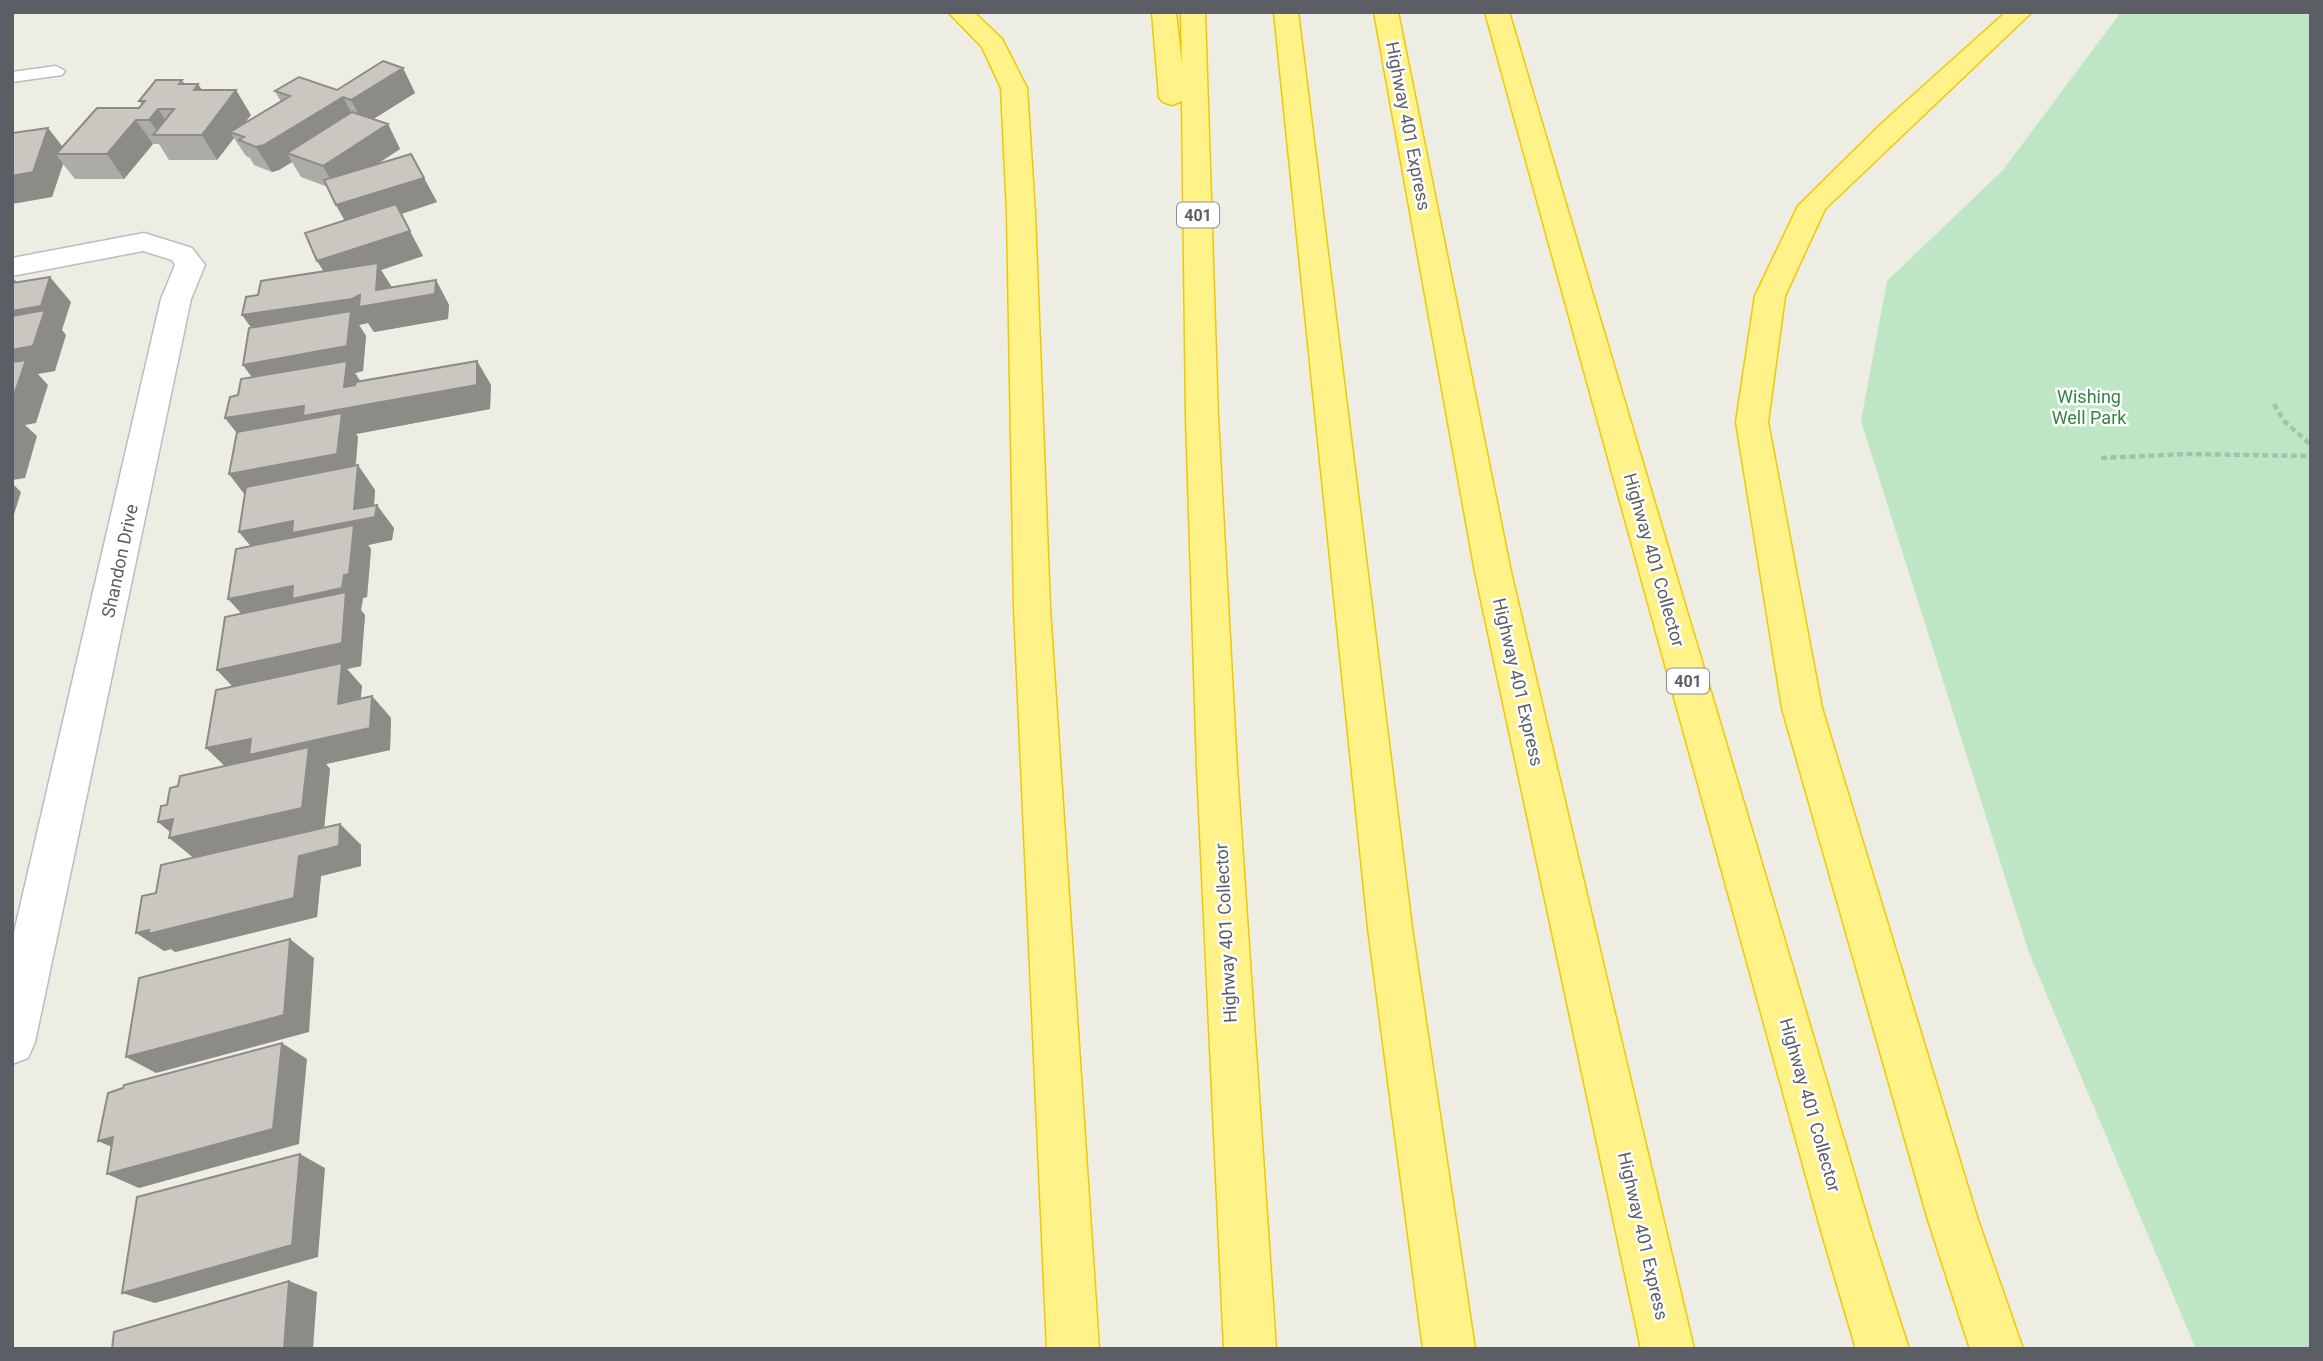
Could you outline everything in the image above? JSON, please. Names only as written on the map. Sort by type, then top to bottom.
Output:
[{"type":"highway","points":[[960,12],[993,44],[1014,88],[1021,214],[1032,608],[1073,1349]]},
{"type":"highway","points":[[1164,12],[1202,417]]},
{"type":"highway","name":"Highway 401 Collector","points":[[1193,12],[1202,417],[1217,768],[1250,1349]]},
{"type":"highway","points":[[1286,12],[1390,928],[1449,1349]]},
{"type":"highway","name":"Highway 401 Express","points":[[1386,12],[1493,572],[1668,1349]]},
{"type":"highway","name":"Highway 401 Collector","points":[[1497,12],[1847,1234],[1883,1349]]},
{"type":"highway","points":[[1997,1349],[1953,1220],[1802,708],[1752,422],[1770,296],[1812,206],[1888,131],[2020,12]]},
{"type":"street","name":"Shandon Drive","points":[[12,267],[144,242],[164,246],[182,254],[190,265],[176,299],[99,660],[12,1042]]},
{"type":"lane","points":[[12,77],[56,71]]},
{"type":"path","points":[[2274,404],[2284,421],[2311,445]]},
{"type":"path","points":[[2101,458],[2186,454],[2311,456]]},
{"type":"green space","name":"Wishing Well Park","points":[[2121,12],[2311,12],[2311,1349],[2196,1349],[2029,953],[1861,421],[1887,281],[2003,170]]},
{"type":"building","points":[[383,61],[403,68],[351,100],[343,97],[264,145],[256,147],[239,140],[244,137],[230,132],[290,96],[275,91],[299,77],[337,90]]},
{"type":"building","points":[[156,80],[182,80],[179,84],[198,84],[194,90],[236,90],[202,135],[153,135],[174,109],[158,109],[149,120],[136,120],[107,154],[56,154],[97,108],[139,108],[145,101],[139,101]]},
{"type":"building","points":[[352,112],[388,124],[323,166],[287,153]]},
{"type":"building","points":[[48,128],[33,172],[12,176],[12,133]]},
{"type":"building","points":[[411,154],[424,178],[336,205],[324,180]]},
{"type":"building","points":[[396,204],[410,231],[317,261],[305,233]]},
{"type":"building","points":[[378,263],[376,290],[436,280],[435,294],[359,307],[360,295],[352,299],[242,315],[246,297],[258,295],[261,281]]},
{"type":"building","points":[[50,277],[41,306],[12,311],[12,283]]},
{"type":"building","points":[[45,310],[33,346],[12,350],[12,316]]},
{"type":"building","points":[[351,311],[347,346],[243,365],[249,328]]},
{"type":"building","points":[[26,360],[13,398],[12,398],[12,362]]},
{"type":"building","points":[[347,361],[344,387],[355,385],[356,382],[477,361],[477,385],[303,416],[304,406],[225,418],[230,397],[238,395],[241,379]]},
{"type":"building","points":[[342,413],[337,454],[229,474],[237,432]]},
{"type":"building","points":[[358,465],[354,509],[377,505],[375,517],[292,533],[293,521],[239,532],[246,487]]},
{"type":"building","points":[[354,525],[349,574],[344,575],[342,588],[292,599],[293,586],[228,599],[236,549]]},
{"type":"building","points":[[346,592],[342,643],[217,670],[225,617]]},
{"type":"building","points":[[342,663],[338,704],[372,696],[370,728],[249,755],[251,739],[206,748],[216,690]]},
{"type":"building","points":[[309,747],[302,808],[169,838],[173,819],[158,822],[161,806],[167,805],[170,788],[178,786],[180,776]]},
{"type":"building","points":[[340,824],[339,846],[299,856],[294,898],[148,934],[149,930],[136,933],[142,896],[156,893],[161,865]]},
{"type":"building","points":[[290,939],[284,1015],[126,1057],[139,978]]},
{"type":"building","points":[[282,1043],[273,1129],[107,1174],[113,1137],[98,1141],[108,1093],[123,1088],[124,1085]]},
{"type":"building","points":[[300,1154],[292,1245],[122,1293],[137,1197]]},
{"type":"building","points":[[289,1281],[284,1349],[112,1349],[114,1332]]}]
